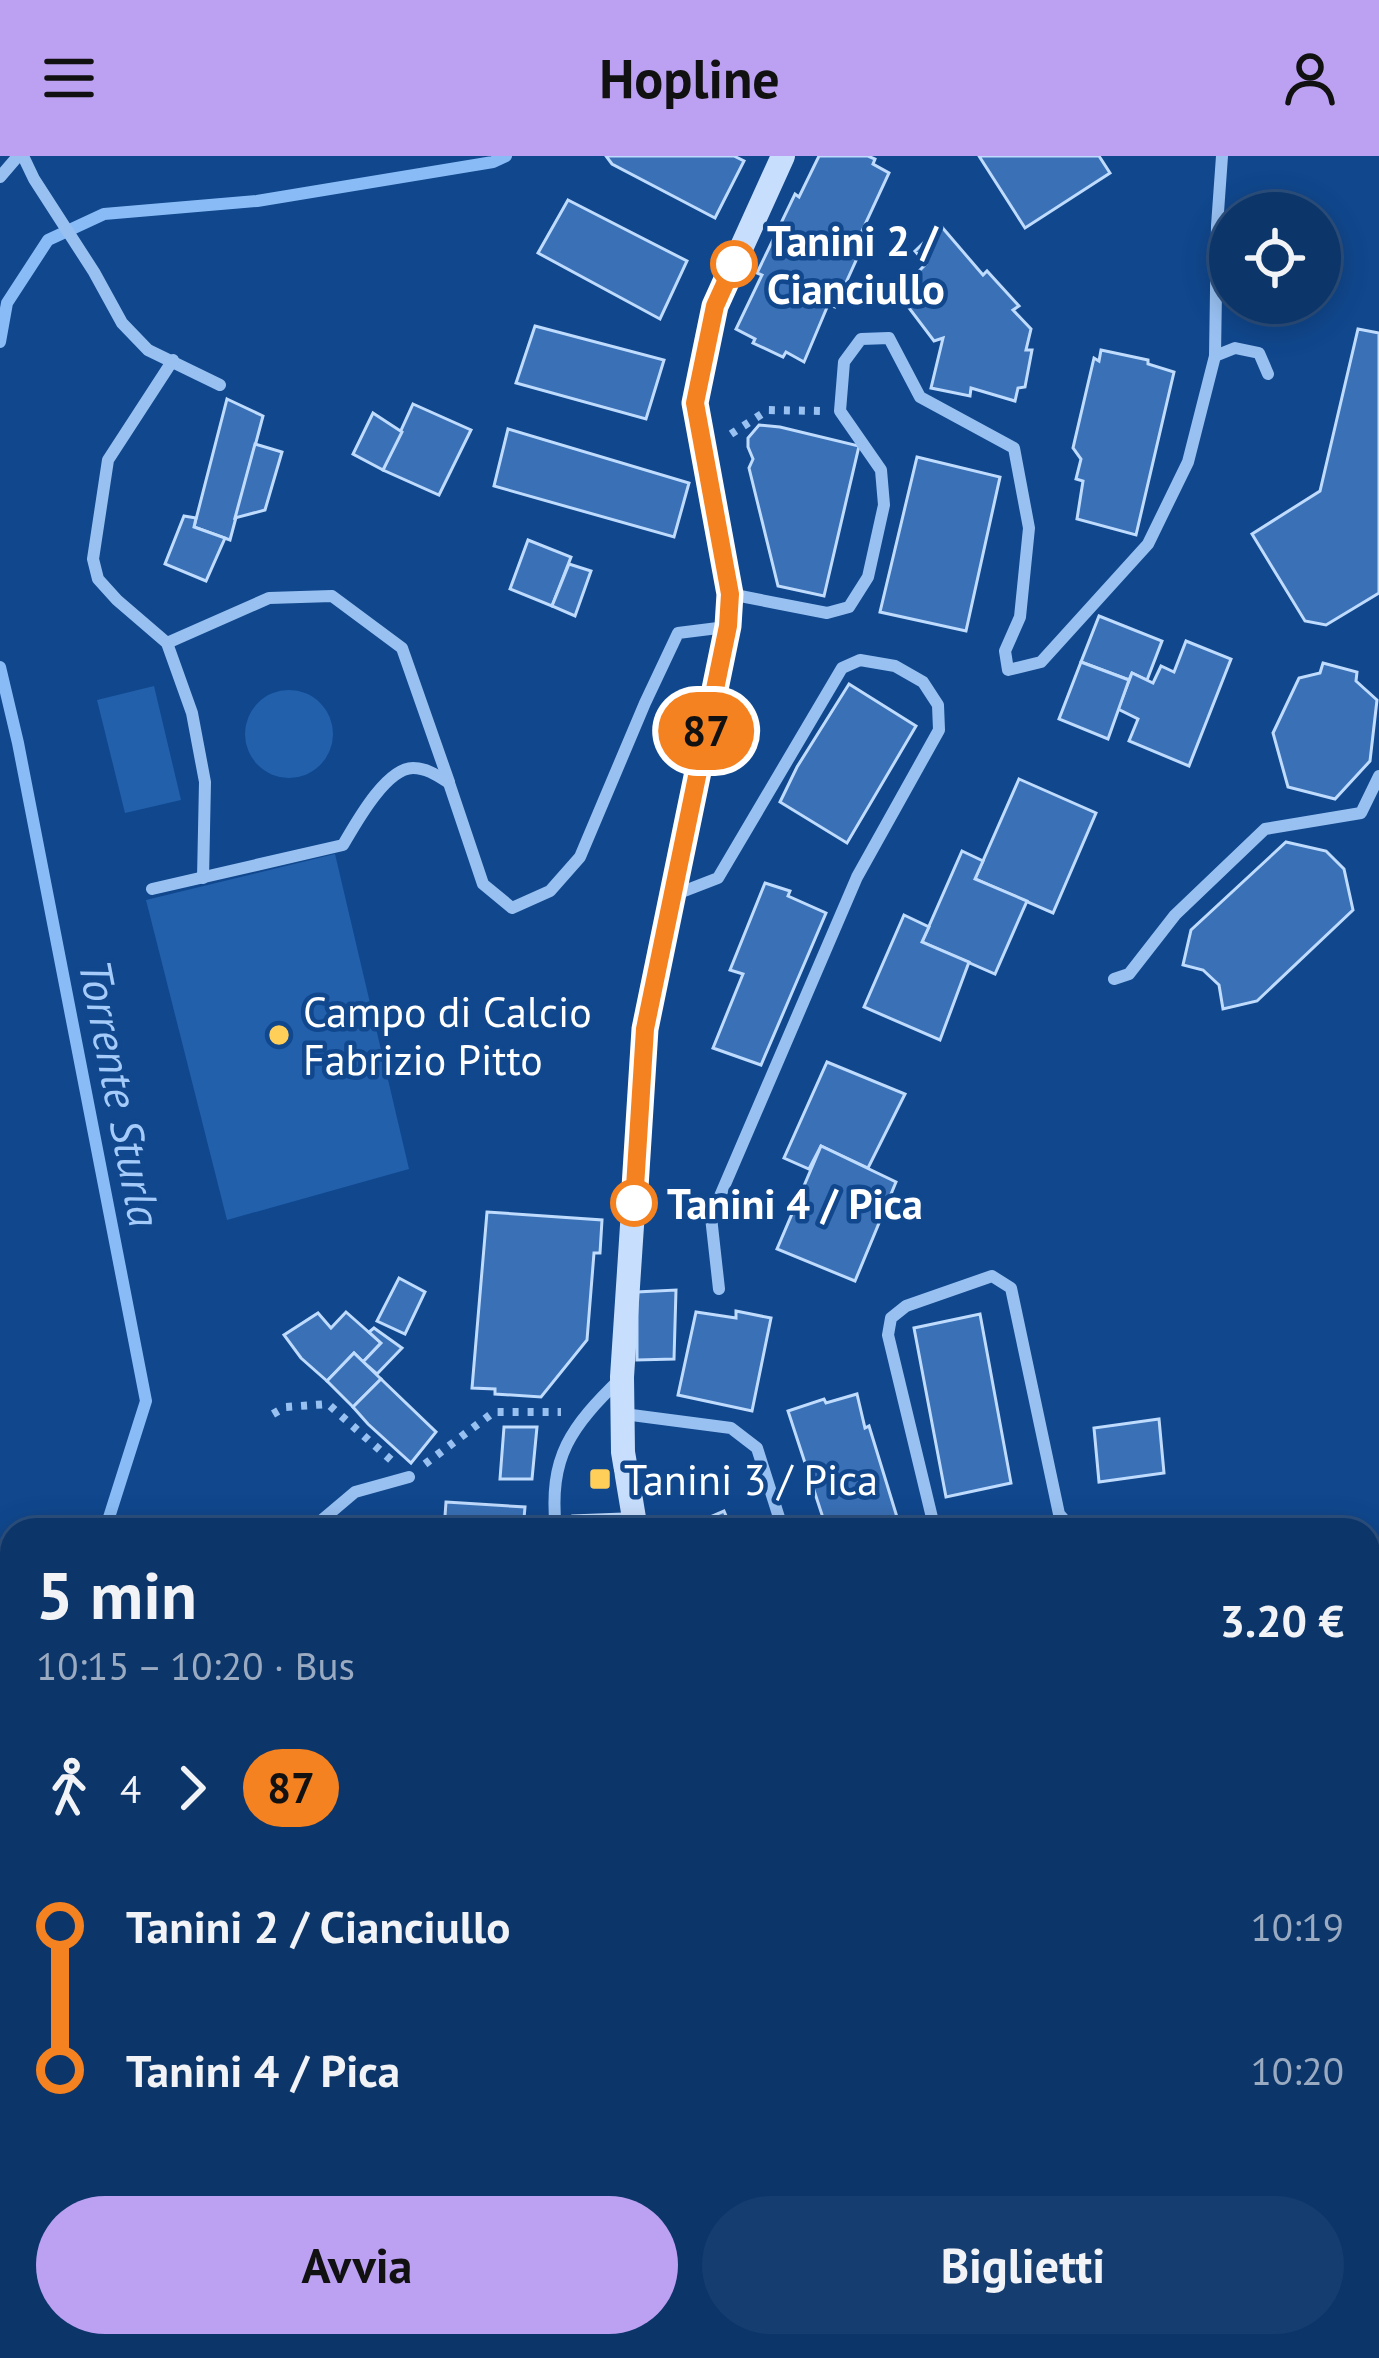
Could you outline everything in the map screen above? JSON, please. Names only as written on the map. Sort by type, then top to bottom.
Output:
[{"type":"main road","points":[[634,1518],[623,1452],[622,1377],[645,1029],[728,626],[730,594],[695,403],[715,306],[783,156]]},
{"type":"street","points":[[0,177],[21,156],[122,322],[148,350],[220,385]]},
{"type":"street","points":[[730,594],[827,613],[849,607],[868,577],[884,505],[881,470],[840,411],[844,362],[861,340],[889,338],[920,397],[1014,448],[1029,528],[1020,617],[1005,651],[1008,670],[1041,662],[1148,544],[1188,462],[1215,356],[1222,156]]},
{"type":"street","points":[[1215,356],[1235,348],[1259,353],[1268,374]]},
{"type":"street","points":[[173,359],[108,460],[93,559],[98,579],[167,643],[193,713],[205,782],[203,878]]},
{"type":"street","points":[[167,643],[268,598],[332,596],[402,648],[483,884],[512,908],[550,891],[580,857],[678,633],[728,626]]},
{"type":"street","points":[[673,896],[718,878],[842,668],[860,660],[878,663],[895,666],[923,682],[938,706],[939,730],[857,877],[711,1217],[718,1289]]},
{"type":"street","points":[[152,889],[343,845],[396,771],[428,770],[449,783]]},
{"type":"street","points":[[1114,979],[1129,974],[1175,915],[1265,829],[1361,813],[1379,776]]},
{"type":"street","points":[[931,1518],[888,1335],[892,1318],[906,1306],[992,1276],[1011,1288],[1062,1518]]},
{"type":"street","points":[[555,1518],[559,1456],[586,1412],[622,1377]]},
{"type":"street","points":[[624,1414],[731,1428],[758,1448],[779,1518]]},
{"type":"street","points":[[325,1518],[356,1492],[409,1477]]},
{"type":"path","points":[[704,452],[768,410],[840,411]]},
{"type":"path","points":[[273,1414],[285,1407],[328,1404],[409,1477],[494,1412],[586,1412]]},
{"type":"shaded area","points":[[154,686],[181,800],[125,813],[97,700]]},
{"type":"shaded area","points":[[289,690],[320,703],[333,734],[320,765],[289,778],[258,765],[245,734],[258,703]]},
{"type":"shaded area","name":"Campo di Calcio Fabrizio Pitto","points":[[335,854],[409,1169],[227,1220],[146,900]]},
{"type":"building","points":[[606,156],[734,156],[744,161],[715,218],[612,164]]},
{"type":"building","points":[[819,156],[868,156],[889,173],[862,231],[868,234],[835,307],[828,305],[804,362],[753,343],[755,339],[736,329],[762,275],[757,273]]},
{"type":"building","points":[[979,156],[1099,156],[1110,173],[1025,228]]},
{"type":"building","points":[[568,200],[687,261],[660,319],[538,253]]},
{"type":"building","points":[[941,226],[983,275],[987,271],[1019,306],[1013,310],[1031,329],[1025,387],[1018,388],[1015,401],[971,388],[970,396],[931,388],[943,338],[934,341],[906,304],[922,289],[913,277],[926,264],[915,251]]},
{"type":"building","points":[[535,326],[664,360],[646,419],[516,383]]},
{"type":"building","points":[[1358,329],[1379,333],[1379,593],[1326,625],[1305,621],[1252,534],[1320,491]]},
{"type":"building","points":[[1101,350],[1148,360],[1148,364],[1174,372],[1136,535],[1077,519],[1083,481],[1076,479],[1081,459],[1073,448],[1094,358],[1099,361]]},
{"type":"building","points":[[227,399],[263,416],[230,540],[194,527]]},
{"type":"building","points":[[413,404],[471,430],[439,495],[383,470]]},
{"type":"building","points":[[373,413],[402,432],[383,470],[353,454]]},
{"type":"building","points":[[759,425],[859,446],[824,596],[778,586],[749,468],[753,459],[748,438]]},
{"type":"building","points":[[508,429],[689,483],[674,537],[494,486]]},
{"type":"building","points":[[255,444],[282,452],[265,510],[235,518]]},
{"type":"building","points":[[917,457],[1000,477],[966,631],[880,612]]},
{"type":"building","points":[[184,516],[196,518],[194,527],[225,538],[206,581],[165,564]]},
{"type":"building","points":[[528,540],[571,557],[552,606],[510,589]]},
{"type":"building","points":[[569,564],[591,571],[575,616],[552,606]]},
{"type":"building","points":[[1099,616],[1162,641],[1147,680],[1132,673],[1129,680],[1081,662]]},
{"type":"building","points":[[1186,641],[1231,659],[1189,766],[1129,741],[1138,719],[1118,709],[1132,673],[1153,683],[1161,666],[1174,672]]},
{"type":"building","points":[[1081,662],[1129,680],[1108,739],[1059,719]]},
{"type":"building","points":[[1323,663],[1357,672],[1356,681],[1377,700],[1370,761],[1335,799],[1288,787],[1273,733],[1299,678],[1320,673]]},
{"type":"building","points":[[849,684],[916,726],[847,843],[780,802]]},
{"type":"building","points":[[1019,779],[1096,813],[1053,913],[975,879]]},
{"type":"building","points":[[1286,842],[1326,851],[1344,869],[1353,910],[1257,1001],[1223,1009],[1219,985],[1203,970],[1183,965],[1191,930]]},
{"type":"building","points":[[962,851],[983,861],[975,879],[1027,901],[995,974],[922,942]]},
{"type":"building","points":[[765,883],[790,891],[788,896],[826,913],[761,1065],[713,1048],[743,974],[730,970]]},
{"type":"building","points":[[904,915],[929,927],[922,942],[969,962],[940,1040],[864,1007]]},
{"type":"building","points":[[827,1062],[905,1094],[868,1168],[821,1146],[809,1169],[784,1158]]},
{"type":"building","points":[[821,1146],[896,1182],[855,1281],[777,1249]]},
{"type":"building","points":[[487,1212],[602,1220],[600,1253],[594,1253],[587,1340],[541,1397],[472,1388]]},
{"type":"building","points":[[399,1278],[425,1292],[405,1334],[377,1321]]},
{"type":"building","points":[[676,1290],[674,1359],[637,1360],[637,1292]]},
{"type":"building","points":[[736,1311],[771,1318],[752,1411],[678,1395],[696,1312],[736,1318]]},
{"type":"building","points":[[346,1312],[381,1343],[363,1362],[354,1353],[327,1381],[284,1335],[318,1313],[331,1328]]},
{"type":"building","points":[[980,1314],[1011,1483],[946,1497],[914,1328]]},
{"type":"building","points":[[374,1328],[402,1348],[377,1374],[363,1362],[381,1343],[369,1332]]},
{"type":"building","points":[[354,1353],[381,1379],[353,1407],[327,1381]]},
{"type":"building","points":[[381,1379],[436,1432],[411,1463],[353,1407]]},
{"type":"building","points":[[857,1394],[897,1517],[823,1518],[788,1411],[824,1399],[826,1403]]},
{"type":"building","points":[[1159,1419],[1164,1473],[1099,1482],[1094,1428]]},
{"type":"building","points":[[504,1427],[537,1427],[532,1479],[500,1479]]},
{"type":"building","points":[[446,1502],[525,1507],[524,1518],[445,1518]]},
{"type":"building","points":[[622,1514],[622,1518],[573,1518]]},
{"type":"waterway","name":"Torrente Sturla","points":[[0,342],[7,303],[48,240],[104,214],[257,201],[506,156]]},
{"type":"waterway","name":"Torrente Sturla","points":[[0,667],[146,1401],[109,1518]]},
{"type":"bus line","name":"87","points":[[634,1203],[645,1029],[728,626],[730,594],[695,403],[715,306],[734,264]]},
{"type":"place","name":"Tanini 2 / Cianciullo","points":[[734,264]]},
{"type":"place","name":"Campo di Calcio Fabrizio Pitto","points":[[279,1035]]},
{"type":"place","name":"Tanini 4 / Pica","points":[[634,1203]]},
{"type":"place","name":"Tanini 3 / Pica","points":[[600,1479]]}]
